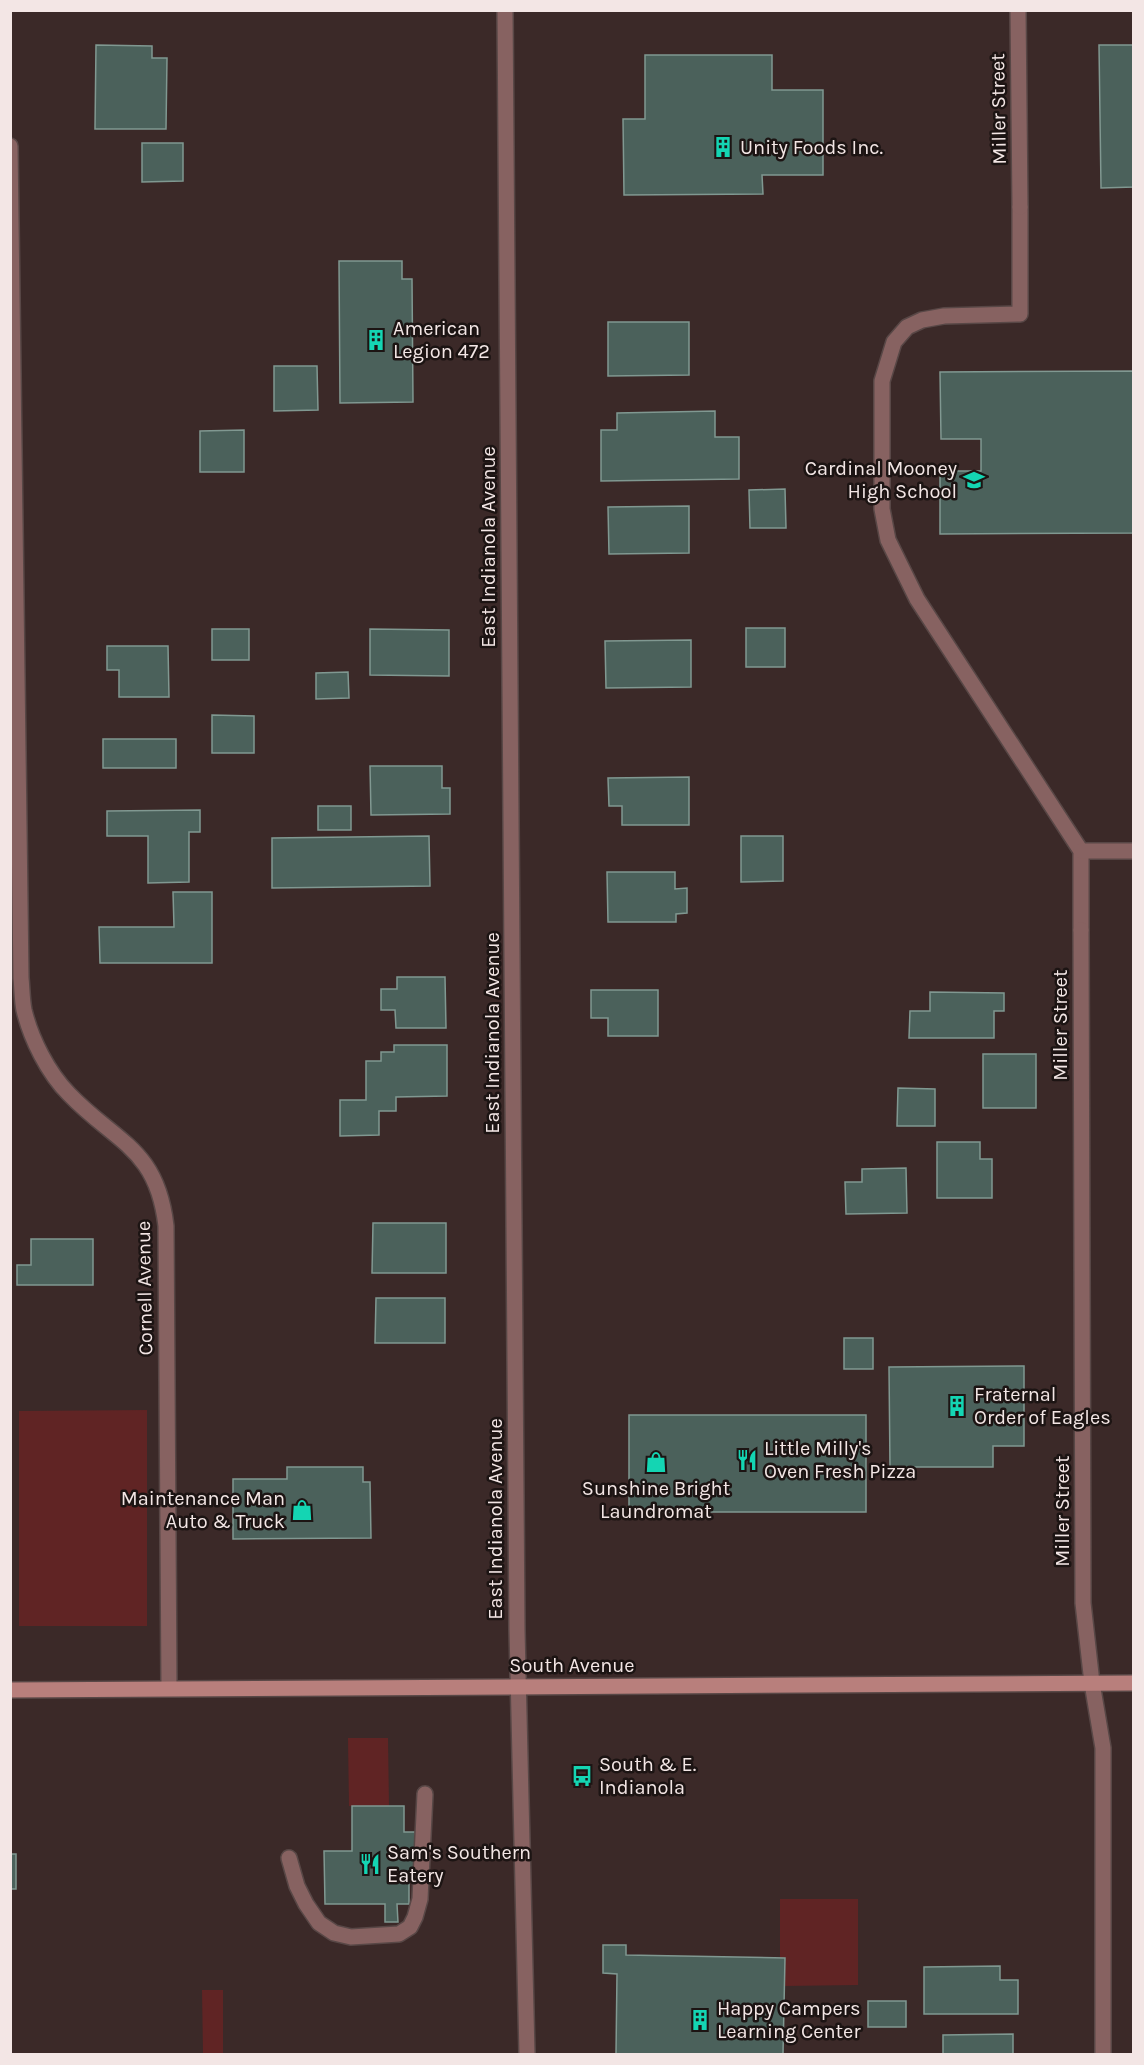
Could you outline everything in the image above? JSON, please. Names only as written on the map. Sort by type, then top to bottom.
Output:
[{"type":"main road","name":"South Avenue","points":[[10,1690],[169,1687],[1134,1683]]},
{"type":"street","name":"East Indianola Avenue","points":[[505,10],[518,1687],[526,2055]]},
{"type":"street","name":"Miller Street","points":[[1018,10],[1020,314],[944,316],[922,320],[907,327],[894,342],[882,381],[882,510],[888,540],[917,599],[1081,851],[1083,1603],[1102,1748],[1103,2055]]},
{"type":"street","name":"Cornell Avenue","points":[[10,146],[21,978],[24,1010],[42,1057],[55,1076],[68,1094],[139,1155],[154,1179],[163,1205],[166,1226],[169,1687]]},
{"type":"street","points":[[1081,851],[1134,851]]},
{"type":"street","points":[[289,1858],[301,1895],[319,1923],[334,1933],[351,1937],[399,1934],[410,1927],[420,1899],[425,1794]]},
{"type":"shaded area","points":[[147,1410],[147,1626],[19,1626],[19,1411]]},
{"type":"shaded area","points":[[348,1738],[388,1738],[389,1806],[349,1806]]},
{"type":"shaded area","points":[[780,1899],[858,1899],[858,1985],[784,1986],[780,1958]]},
{"type":"shaded area","points":[[202,1990],[223,1990],[223,2054],[203,2054]]},
{"type":"building","points":[[96,45],[152,46],[152,58],[167,58],[166,129],[95,129]]},
{"type":"building","points":[[1099,45],[1134,45],[1134,187],[1101,188]]},
{"type":"building","name":"Unity Foods Inc.","points":[[645,55],[772,55],[772,90],[823,90],[823,175],[762,175],[763,194],[624,195],[623,119],[645,119]]},
{"type":"building","points":[[142,143],[183,143],[183,181],[142,182]]},
{"type":"building","name":"American Legion 472","points":[[339,261],[402,261],[402,279],[412,279],[413,402],[340,403]]},
{"type":"building","points":[[608,322],[689,322],[689,375],[608,376]]},
{"type":"building","points":[[274,366],[317,366],[318,410],[274,411]]},
{"type":"building","points":[[1134,371],[1134,533],[940,534],[940,471],[981,471],[981,439],[941,439],[940,372]]},
{"type":"building","points":[[715,411],[715,437],[739,437],[739,479],[601,481],[601,430],[617,430],[617,413]]},
{"type":"building","points":[[244,430],[244,472],[200,472],[200,431]]},
{"type":"building","points":[[785,489],[786,528],[750,528],[749,490]]},
{"type":"building","points":[[689,506],[689,553],[609,554],[608,507]]},
{"type":"building","points":[[746,628],[785,628],[785,667],[746,667]]},
{"type":"building","points":[[212,629],[249,629],[249,660],[212,660]]},
{"type":"building","points":[[370,629],[449,630],[449,676],[370,675]]},
{"type":"building","points":[[691,640],[691,687],[606,688],[605,641]]},
{"type":"building","points":[[107,646],[168,646],[169,697],[119,697],[119,670],[107,670]]},
{"type":"building","points":[[348,672],[349,698],[316,699],[316,673]]},
{"type":"building","points":[[212,715],[254,716],[254,753],[212,753]]},
{"type":"building","points":[[103,739],[176,739],[176,768],[103,768]]},
{"type":"building","points":[[370,766],[442,766],[442,788],[450,788],[450,814],[371,815]]},
{"type":"building","points":[[689,777],[689,825],[622,825],[622,806],[609,806],[608,778]]},
{"type":"building","points":[[318,806],[351,806],[351,830],[318,830]]},
{"type":"building","points":[[200,810],[200,832],[189,832],[189,882],[148,883],[148,836],[107,836],[107,811]]},
{"type":"building","points":[[429,836],[430,886],[272,888],[272,838]]},
{"type":"building","points":[[741,836],[783,836],[783,881],[741,882]]},
{"type":"building","points":[[607,872],[675,872],[675,889],[687,888],[687,913],[676,914],[676,922],[608,922]]},
{"type":"building","points":[[173,892],[212,892],[212,963],[100,963],[99,927],[174,927]]},
{"type":"building","points":[[397,977],[445,977],[446,1028],[396,1028],[395,1010],[381,1010],[381,989],[397,989]]},
{"type":"building","points":[[591,990],[658,990],[658,1036],[608,1036],[608,1018],[591,1018]]},
{"type":"building","points":[[930,992],[1004,993],[1004,1011],[994,1011],[994,1038],[909,1038],[910,1011],[930,1011]]},
{"type":"building","points":[[394,1045],[447,1045],[447,1096],[396,1097],[396,1111],[379,1111],[379,1135],[340,1136],[340,1100],[366,1100],[366,1061],[381,1061],[381,1052],[394,1052]]},
{"type":"building","points":[[983,1054],[1036,1054],[1036,1108],[983,1108]]},
{"type":"building","points":[[898,1088],[935,1089],[935,1126],[897,1126]]},
{"type":"building","points":[[937,1142],[980,1142],[980,1159],[992,1159],[992,1198],[937,1198]]},
{"type":"building","points":[[906,1168],[907,1213],[846,1214],[845,1182],[862,1182],[862,1169]]},
{"type":"building","points":[[373,1223],[446,1223],[446,1273],[372,1273]]},
{"type":"building","points":[[31,1239],[93,1239],[93,1285],[17,1285],[17,1265],[31,1265]]},
{"type":"building","points":[[376,1298],[445,1298],[445,1343],[375,1343]]},
{"type":"building","points":[[844,1338],[873,1338],[873,1369],[844,1369]]},
{"type":"building","name":"Fraternal Order of Eagles","points":[[1024,1366],[1024,1446],[993,1446],[993,1467],[890,1467],[889,1367]]},
{"type":"building","points":[[629,1415],[866,1415],[866,1512],[629,1512]]},
{"type":"building","name":"Maintenance Man Auto & Truck","points":[[287,1467],[363,1467],[363,1482],[370,1482],[371,1538],[233,1539],[233,1479],[287,1479]]},
{"type":"building","name":"Sam's Southern Eatery","points":[[352,1806],[404,1806],[404,1832],[415,1832],[415,1876],[409,1877],[409,1904],[397,1904],[398,1922],[385,1922],[385,1904],[325,1904],[324,1851],[352,1851]]},
{"type":"building","points":[[10,1854],[16,1854],[16,1889],[10,1889]]},
{"type":"building","name":"Happy Campers Learning Center","points":[[603,1945],[626,1945],[626,1955],[785,1958],[783,2054],[616,2054],[617,1974],[603,1973]]},
{"type":"building","points":[[1000,1966],[1000,1980],[1018,1980],[1018,2014],[924,2014],[924,1967]]},
{"type":"building","points":[[868,2001],[906,2001],[906,2027],[868,2027]]},
{"type":"building","points":[[1013,2034],[1013,2054],[943,2054],[943,2035]]},
{"type":"place","name":"Unity Foods Inc.","points":[[723,147]]},
{"type":"place","name":"American Legion 472","points":[[376,340]]},
{"type":"place","name":"Cardinal Mooney High School","points":[[974,480]]},
{"type":"place","name":"Fraternal Order of Eagles","points":[[957,1406]]},
{"type":"place","name":"Little Milly's Oven Fresh Pizza","points":[[747,1460]]},
{"type":"place","name":"Sunshine Bright Laundromat","points":[[656,1462]]},
{"type":"place","name":"Maintenance Man Auto & Truck","points":[[302,1510]]},
{"type":"place","name":"South & E. Indianola","points":[[582,1776]]},
{"type":"place","name":"Sam's Southern Eatery","points":[[370,1864]]},
{"type":"place","name":"Happy Campers Learning Center","points":[[700,2020]]}]
